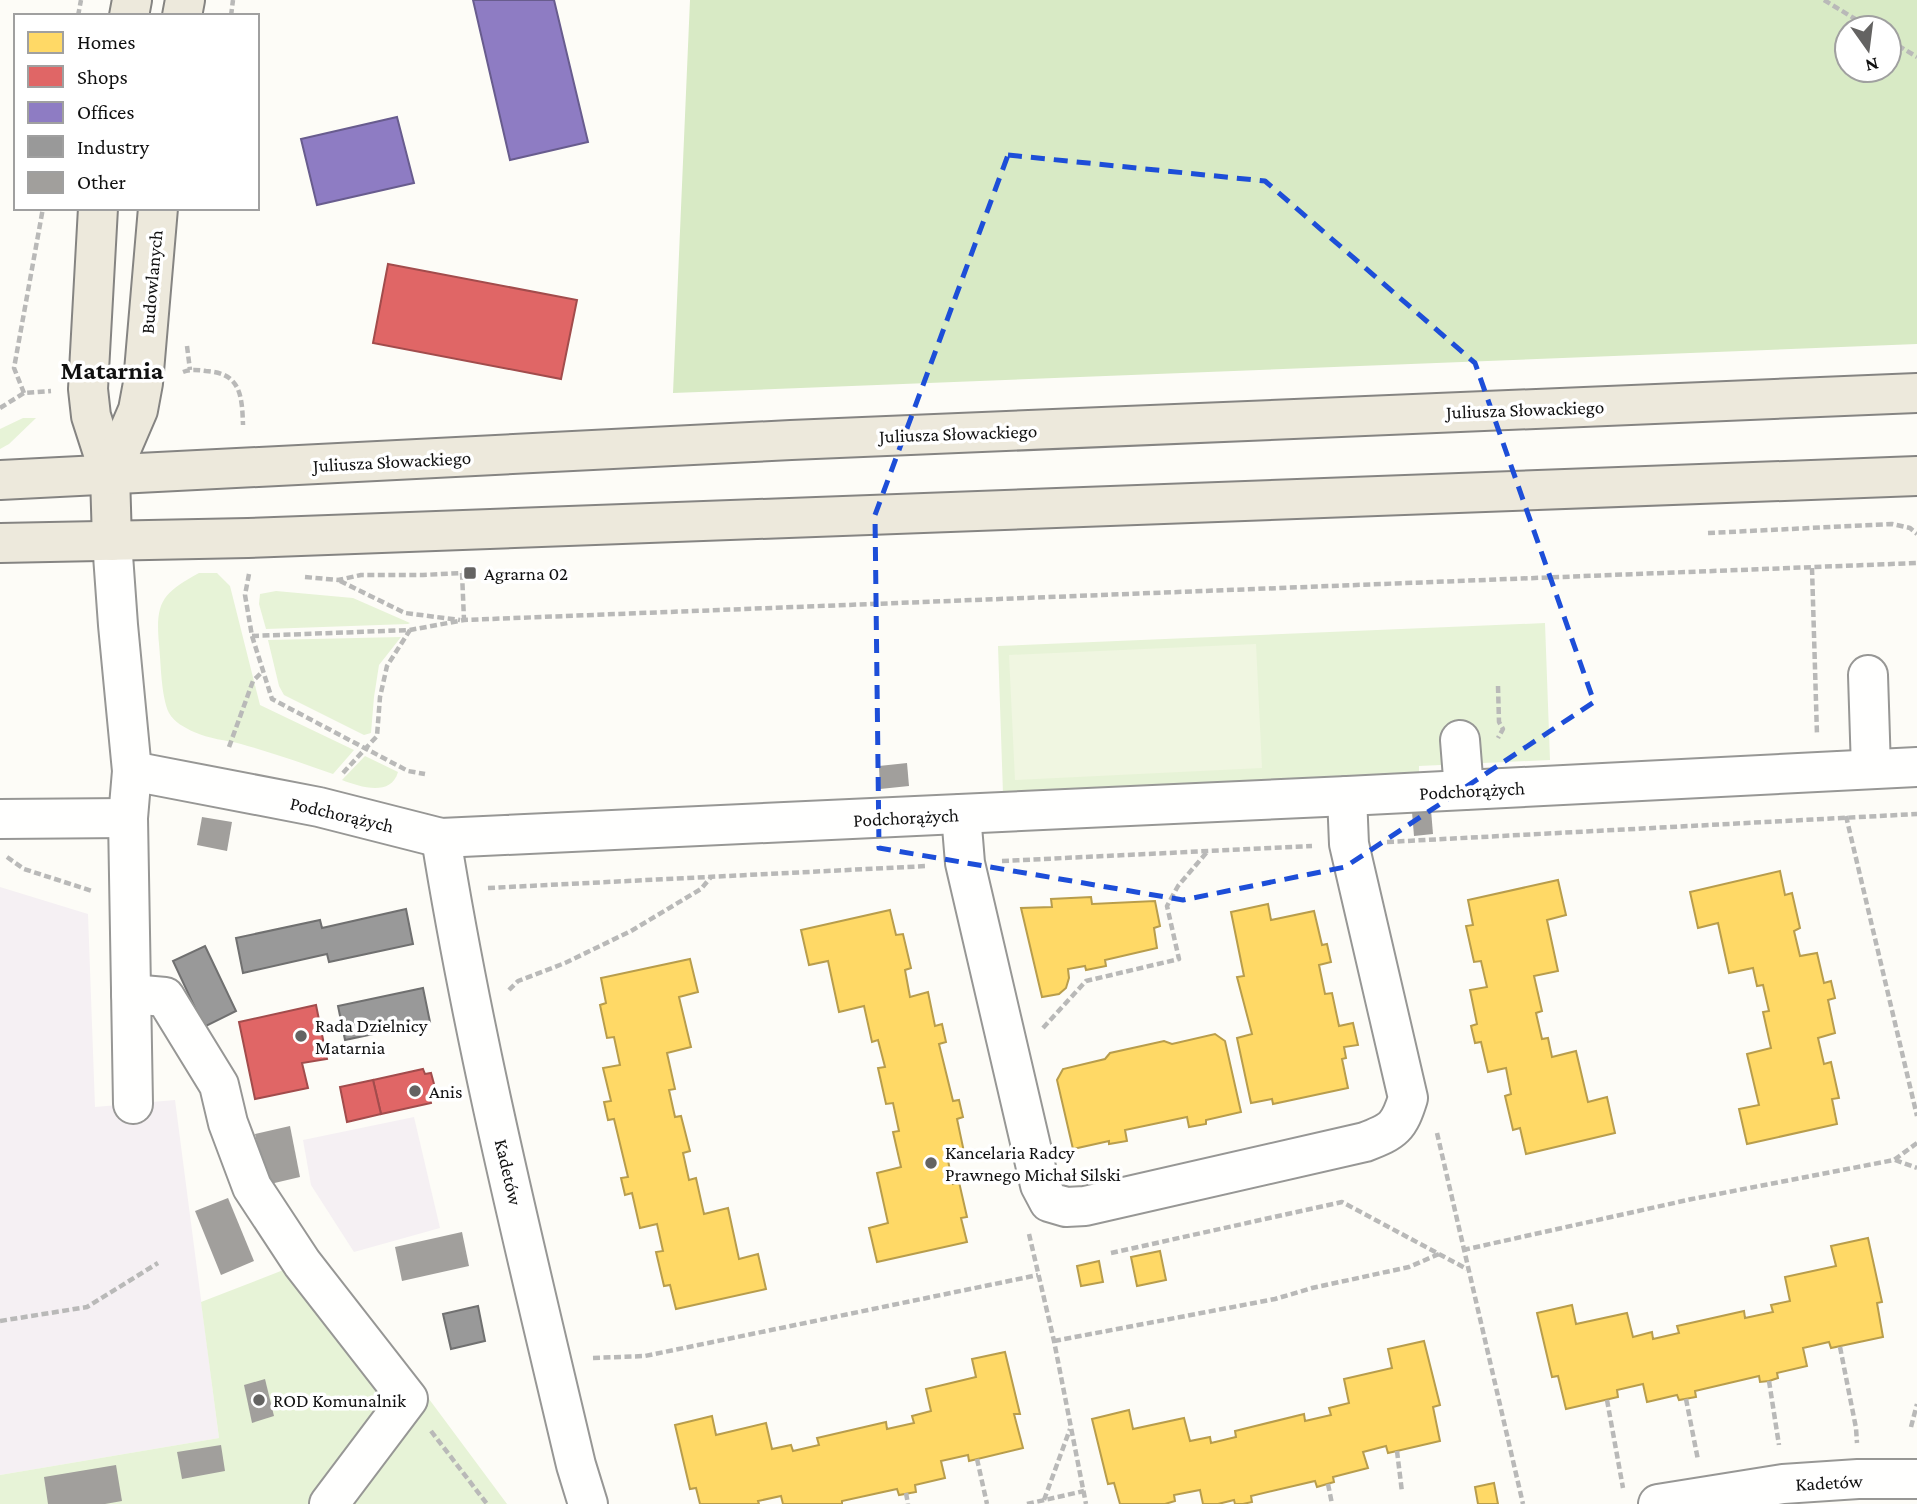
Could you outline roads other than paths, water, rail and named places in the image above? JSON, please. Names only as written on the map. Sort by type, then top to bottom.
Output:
[{"type":"main road","name":"Budowlanych","points":[[98,210],[88,389],[91,416],[110,475],[112,541]]},
{"type":"main road","name":"Budowlanych","points":[[110,475],[138,410],[143,383],[158,210]]},
{"type":"main road","name":"Juliusza Słowackiego","points":[[0,480],[805,439],[1917,393]]},
{"type":"main road","points":[[0,542],[248,538],[1917,476]]},
{"type":"street","points":[[112,541],[132,771],[128,818],[133,1104]]},
{"type":"street","points":[[1844,770],[1868,675]]},
{"type":"street","points":[[1460,740],[1464,790]]},
{"type":"street","name":"Podchorążych","points":[[132,771],[319,807],[441,838],[1917,767]]},
{"type":"street","points":[[961,814],[965,863],[1040,1185],[1049,1202],[1066,1207],[1101,1203],[1365,1142],[1386,1134],[1402,1119],[1408,1098],[1349,844],[1348,796]]},
{"type":"street","points":[[0,820],[128,818]]},
{"type":"street","name":"Kadetów","points":[[441,838],[483,1059],[576,1465],[588,1504]]},
{"type":"street","points":[[131,994],[165,997],[219,1085],[228,1123],[252,1187],[302,1263],[408,1399],[329,1504]]},
{"type":"street","name":"Kadetów","points":[[1641,1498],[1704,1496],[1783,1484],[1858,1479],[1917,1479]]},
{"type":"place","name":"Agrarna 02","points":[[470,573]]},
{"type":"place","name":"Rada Dzielnicy Matarnia","points":[[301,1036]]},
{"type":"place","name":"Anis","points":[[415,1091]]},
{"type":"place","name":"Kancelaria Radcy Prawnego Michał Silski","points":[[931,1163]]},
{"type":"place","name":"ROD Komunalnik","points":[[259,1400]]},
{"type":"district","name":"Matarnia","points":[[112,370]]}]
